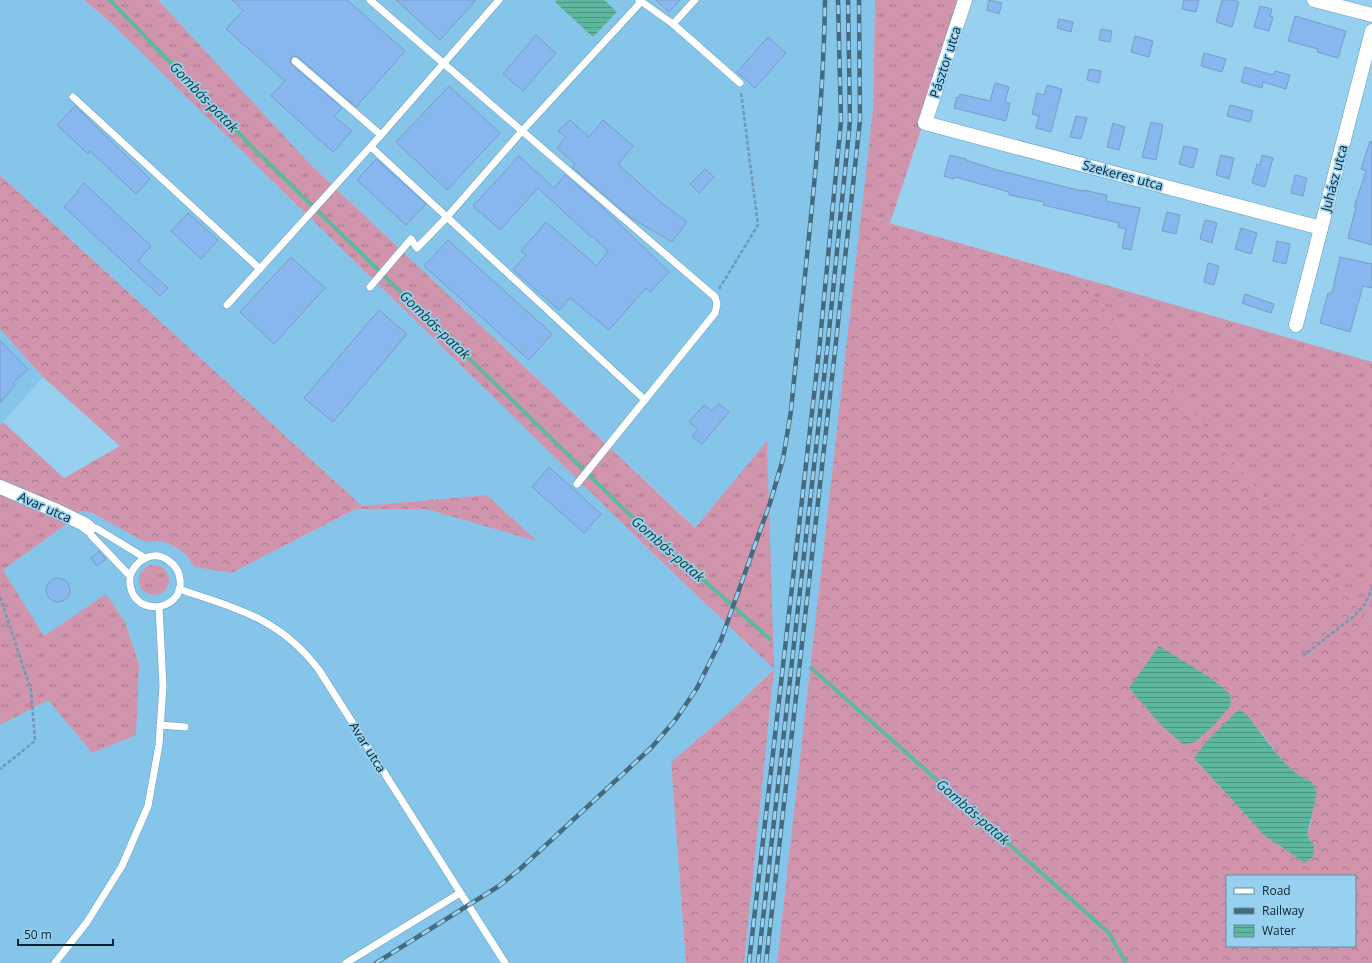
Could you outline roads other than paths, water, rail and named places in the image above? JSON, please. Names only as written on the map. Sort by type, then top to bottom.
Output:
[{"type":"street","name":"Pásztor utca","points":[[925,123],[965,0]]},
{"type":"street","points":[[1314,0],[1372,15]]},
{"type":"street","name":"Juhász utca","points":[[1296,324],[1372,32]]},
{"type":"street","name":"Szekeres utca","points":[[925,123],[1321,228]]},
{"type":"street","name":"Avar utca","points":[[0,487],[64,514],[89,528]]},
{"type":"lane","points":[[370,0],[715,297],[717,304],[715,313],[577,484]]},
{"type":"lane","points":[[227,305],[371,147],[499,0]]},
{"type":"lane","points":[[673,24],[695,0]]},
{"type":"lane","points":[[370,287],[411,240],[418,248],[640,1],[673,24],[740,83]]},
{"type":"lane","points":[[295,61],[381,135]]},
{"type":"lane","points":[[73,96],[260,269]]},
{"type":"lane","points":[[371,147],[645,400]]},
{"type":"lane","name":"Avar utca","points":[[130,576],[91,535],[89,528],[96,528],[145,558],[153,556],[161,557],[172,563],[180,580],[179,589],[256,617],[280,630],[302,648],[319,670],[505,963]]},
{"type":"lane","points":[[145,558],[136,565],[130,576],[129,584],[131,592],[136,599],[142,604],[150,607],[158,607],[171,601],[179,589]]},
{"type":"lane","points":[[55,963],[87,922],[122,866],[148,806],[159,745],[163,686],[158,607]]},
{"type":"lane","points":[[160,725],[185,727]]},
{"type":"lane","points":[[346,963],[460,893]]},
{"type":"water","points":[[557,0],[604,0],[617,12],[593,37],[555,2]]},
{"type":"water","points":[[1159,646],[1209,677],[1230,694],[1231,705],[1214,725],[1195,742],[1184,745],[1163,727],[1129,688]]},
{"type":"water","points":[[1239,709],[1247,715],[1284,762],[1293,771],[1311,781],[1317,792],[1307,835],[1314,846],[1313,857],[1304,863],[1266,837],[1194,758],[1206,742]]},
{"type":"waterway","name":"Gombás-patak","points":[[110,0],[255,150],[629,514],[770,639]]},
{"type":"waterway","name":"Gombás-patak","points":[[811,668],[1109,933],[1126,963]]},
{"type":"railway","points":[[376,963],[499,886],[520,869],[652,747],[676,719],[697,688],[721,640],[770,503],[783,459],[791,411],[817,154],[821,103],[825,0]]},
{"type":"railway","points":[[749,963],[819,351],[841,121],[838,0]]},
{"type":"railway","points":[[758,963],[827,351],[850,121],[848,0]]},
{"type":"railway","points":[[766,963],[860,120],[859,0]]}]
